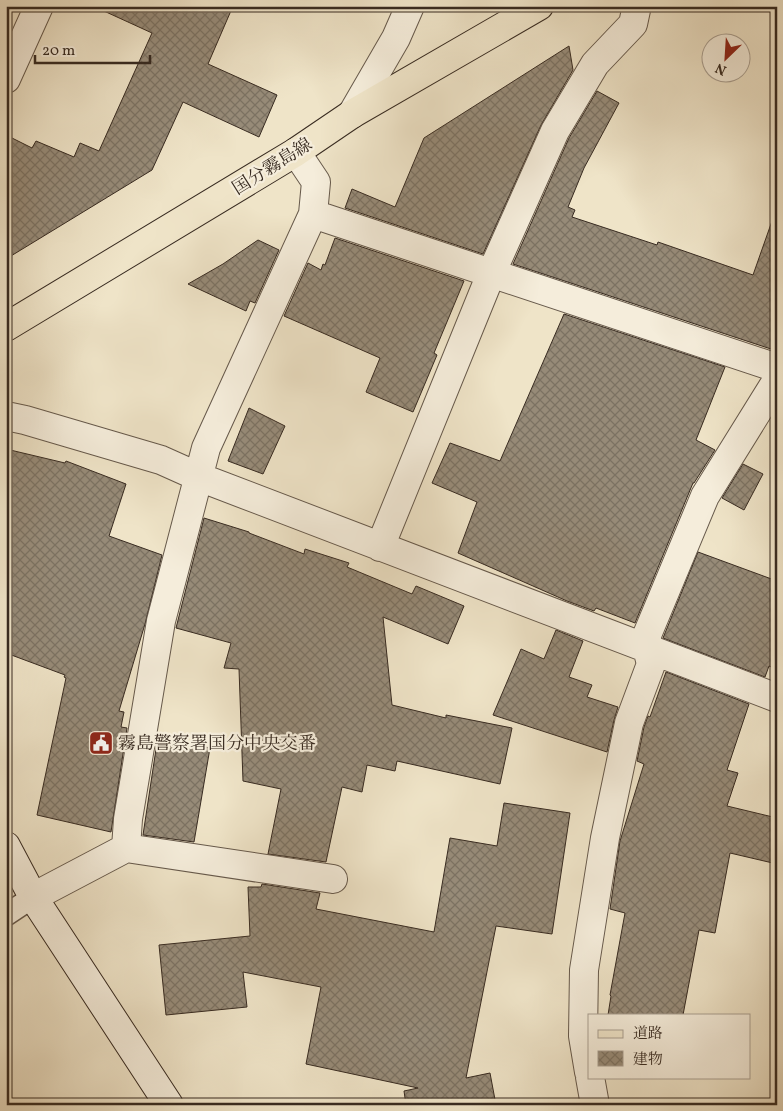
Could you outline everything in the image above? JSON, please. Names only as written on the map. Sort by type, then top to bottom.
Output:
[{"type":"main road","name":"国分霧島線","points":[[6,327],[296,152],[352,114],[539,6]]},
{"type":"street","points":[[6,79],[39,6]]},
{"type":"street","points":[[352,114],[396,38],[410,6]]},
{"type":"street","points":[[380,547],[491,274],[555,131],[595,64],[632,24],[636,10],[634,6]]},
{"type":"street","points":[[126,848],[128,819],[161,621],[206,448],[313,214],[316,182],[296,152]]},
{"type":"street","points":[[313,214],[777,368]]},
{"type":"street","points":[[588,1066],[583,1036],[584,970],[605,838],[627,732],[651,664],[647,648],[647,635],[705,496],[777,380]]},
{"type":"street","points":[[6,416],[161,460],[199,477],[380,547],[777,698]]},
{"type":"street","points":[[6,846],[33,897],[169,1105]]},
{"type":"street","points":[[33,897],[126,848],[333,879]]},
{"type":"street","points":[[590,1078],[595,1105]]},
{"type":"lane","points":[[6,914],[33,897]]},
{"type":"building","points":[[93,6],[233,6],[208,64],[277,95],[259,137],[183,102],[152,170],[6,259],[6,135],[32,148],[36,141],[74,157],[80,143],[99,151],[152,33]]},
{"type":"building","points":[[569,46],[573,70],[541,125],[483,254],[345,208],[352,189],[395,207],[424,138]]},
{"type":"building","points":[[597,91],[619,103],[584,168],[568,207],[575,210],[572,217],[657,245],[658,242],[753,275],[772,221],[777,222],[777,351],[513,264],[569,138]]},
{"type":"building","points":[[335,238],[464,281],[434,353],[437,355],[413,412],[366,392],[380,358],[284,316],[308,263],[321,270],[323,264],[325,265]]},
{"type":"building","points":[[258,240],[279,250],[255,303],[250,301],[246,311],[188,284],[223,264]]},
{"type":"building","points":[[564,314],[725,367],[696,440],[715,450],[693,483],[635,623],[596,608],[594,611],[567,601],[458,553],[477,502],[432,483],[450,443],[500,461]]},
{"type":"building","points":[[249,408],[285,426],[263,474],[228,461]]},
{"type":"building","points":[[6,449],[65,463],[66,461],[126,484],[109,536],[162,555],[145,624],[119,711],[124,712],[121,727],[127,728],[111,832],[37,815],[66,678],[64,677],[65,675],[6,653]]},
{"type":"building","points":[[743,464],[763,474],[744,510],[722,498]]},
{"type":"building","points":[[204,518],[249,532],[304,554],[305,549],[349,563],[347,567],[412,594],[416,586],[464,606],[448,644],[383,617],[392,705],[446,718],[446,715],[512,728],[500,784],[397,761],[395,771],[367,765],[362,792],[342,787],[326,862],[268,854],[281,789],[243,781],[239,669],[224,668],[231,643],[176,628]]},
{"type":"building","points":[[698,552],[777,581],[777,669],[769,666],[765,677],[663,638]]},
{"type":"building","points":[[556,630],[583,641],[569,677],[592,685],[587,697],[618,707],[607,752],[493,715],[521,649],[544,659]]},
{"type":"building","points":[[666,672],[749,704],[727,770],[738,773],[727,806],[777,818],[777,864],[730,853],[715,933],[699,930],[683,1014],[608,1014],[625,913],[610,909],[620,841],[644,764],[637,761],[644,727],[648,716],[650,717]]},
{"type":"building","points":[[158,736],[210,748],[194,842],[143,835]]},
{"type":"building","points":[[504,803],[570,813],[552,934],[496,926],[466,1078],[490,1073],[496,1105],[406,1105],[404,1091],[418,1088],[306,1064],[321,987],[243,972],[247,1007],[166,1015],[159,945],[250,936],[248,887],[261,887],[262,884],[320,893],[316,909],[434,932],[450,838],[497,846]]},
{"type":"place","name":"霧島警察署国分中央交番","points":[[101,743]]}]
